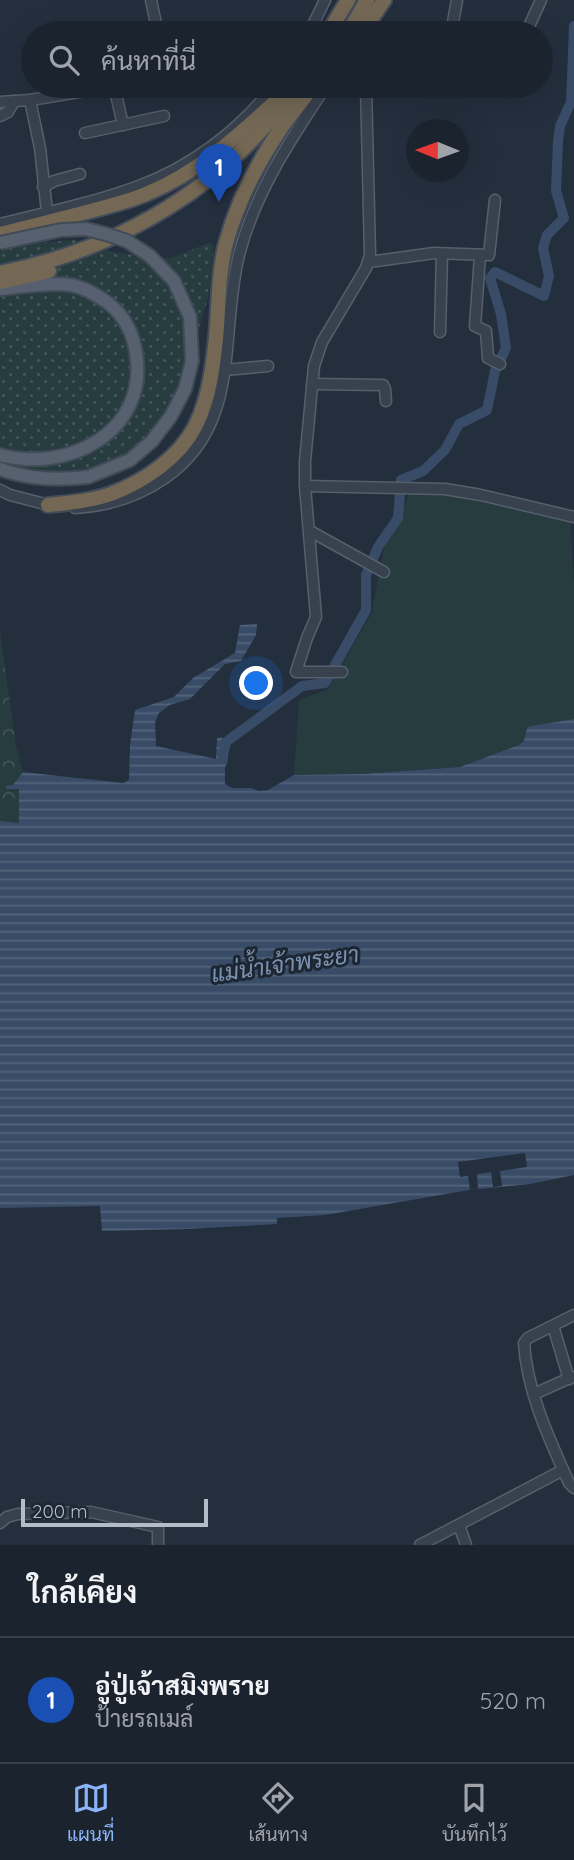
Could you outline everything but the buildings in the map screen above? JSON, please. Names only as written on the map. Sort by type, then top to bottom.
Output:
[{"type":"highway","points":[[335,21],[348,0]]},
{"type":"highway","points":[[355,21],[368,0]]},
{"type":"highway","points":[[370,21],[384,0]]},
{"type":"highway","points":[[0,234],[119,204],[147,194],[212,157],[280,98]]},
{"type":"highway","points":[[0,273],[48,261],[102,242],[134,228],[179,201],[246,147],[286,98]]},
{"type":"highway","points":[[48,505],[79,502],[110,494],[147,476],[177,453],[196,425],[210,383],[226,244],[253,176],[281,129],[305,98]]},
{"type":"highway","points":[[0,282],[74,263],[162,223],[208,192],[281,129]]},
{"type":"main road","points":[[0,243],[61,230],[86,229],[127,241],[150,256],[174,281],[190,317],[192,361],[185,389],[170,416],[152,441],[130,460],[88,477],[59,480],[36,479],[0,469]]},
{"type":"main road","points":[[0,289],[69,285],[98,296],[118,311],[126,321],[137,358],[137,386],[131,403],[119,422],[103,438],[87,449],[65,456],[30,460],[0,455]]},
{"type":"street","points":[[151,0],[155,21]]},
{"type":"street","points":[[315,21],[325,0]]},
{"type":"street","points":[[454,21],[457,0]]},
{"type":"street","points":[[531,21],[541,0]]},
{"type":"street","points":[[0,102],[42,98]]},
{"type":"street","points":[[117,98],[123,125]]},
{"type":"street","points":[[0,224],[138,187],[200,155],[224,137],[263,98]]},
{"type":"street","points":[[314,98],[314,105]]},
{"type":"street","points":[[0,489],[10,495],[66,508],[120,501],[150,489],[172,473],[191,454],[208,431],[218,407],[225,370],[232,298],[239,257],[249,222],[268,180],[319,98]]},
{"type":"street","points":[[342,672],[296,672],[316,617],[305,486],[312,384],[318,351],[369,262],[366,98]]},
{"type":"street","points":[[30,100],[40,148],[47,212]]},
{"type":"street","points":[[0,116],[8,112],[14,101]]},
{"type":"street","points":[[85,133],[164,116]]},
{"type":"street","points":[[43,187],[54,180],[80,174]]},
{"type":"street","points":[[369,262],[434,253],[487,256],[491,253],[495,200]]},
{"type":"street","points":[[440,332],[442,254]]},
{"type":"street","points":[[480,256],[474,324],[476,328],[487,332],[488,358],[496,362]]},
{"type":"street","points":[[225,370],[268,366]]},
{"type":"street","points":[[312,384],[383,385],[386,401]]},
{"type":"street","points":[[305,486],[445,489],[574,517]]},
{"type":"street","points":[[310,531],[381,571]]},
{"type":"street","points":[[574,1315],[528,1338],[524,1343],[541,1420],[570,1485],[574,1488]]},
{"type":"street","points":[[534,1394],[571,1378],[553,1326]]},
{"type":"street","points":[[421,1545],[563,1470]]},
{"type":"street","points":[[0,1523],[7,1517],[18,1514],[91,1512],[158,1527],[158,1545]]},
{"type":"street","points":[[459,1525],[466,1545]]},
{"type":"green space","points":[[74,240],[116,253],[170,258],[209,243],[214,246],[208,298],[176,406],[118,466],[31,478],[0,458],[0,246]]},
{"type":"green space","points":[[410,493],[464,497],[536,510],[570,520],[574,582],[574,719],[531,726],[527,728],[525,741],[519,745],[460,767],[362,774],[294,775],[299,700],[328,689],[372,612],[383,551]]},
{"type":"green space","points":[[0,632],[16,746],[23,772],[13,785],[6,789],[19,789],[19,823],[0,821]]},
{"type":"water","name":"แม่น้ำเจ้าพระยา","points":[[257,624],[256,635],[241,661],[225,664],[190,699],[170,705],[159,713],[155,722],[156,746],[216,759],[217,738],[222,737],[228,756],[225,784],[232,788],[268,790],[294,775],[362,774],[460,767],[519,745],[524,741],[527,728],[531,726],[574,719],[574,1175],[325,1215],[277,1218],[277,1224],[102,1231],[100,1206],[0,1208],[0,821],[19,823],[19,789],[6,789],[6,786],[13,785],[23,772],[123,783],[129,780],[135,710],[174,697],[193,678],[235,653],[240,625]]},
{"type":"pier","points":[[525,1153],[527,1167],[500,1171],[502,1186],[493,1187],[491,1172],[477,1174],[478,1189],[470,1190],[468,1176],[460,1177],[458,1162]]},
{"type":"waterway","points":[[223,756],[226,742],[302,686],[325,683],[366,610],[366,575],[378,547],[398,518],[401,480],[423,471],[445,450],[459,424],[487,410],[495,371],[506,348],[501,314],[490,278],[495,272],[544,296],[549,276],[543,248],[547,235],[564,218],[556,191],[558,141],[560,126],[571,102],[574,26]]},
{"type":"place","name":"อู่ปู่เจ้าสมิงพราย","points":[[219,202]]}]
